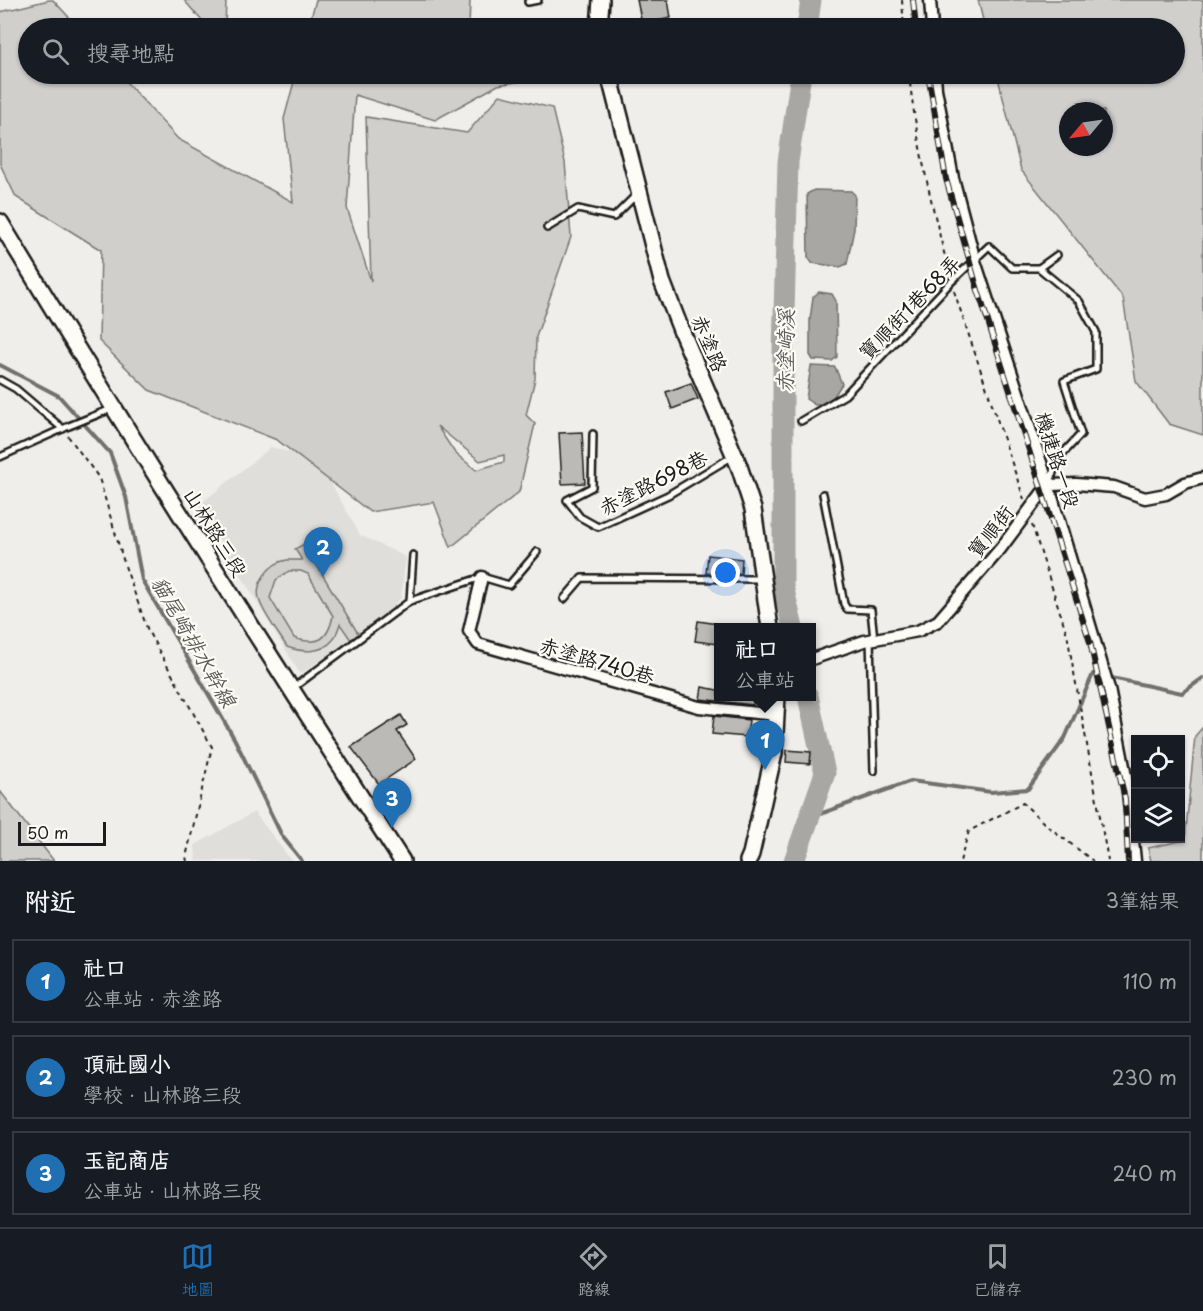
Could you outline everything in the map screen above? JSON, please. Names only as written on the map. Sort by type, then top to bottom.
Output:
[{"type":"street","points":[[600,18],[601,0]]},
{"type":"street","points":[[930,0],[931,18]]},
{"type":"street","name":"赤塗路","points":[[612,84],[662,282],[735,455],[753,509],[769,623]]},
{"type":"street","name":"機捷路一段","points":[[936,84],[953,178],[975,261],[1049,487],[1107,685],[1127,782],[1135,861]]},
{"type":"street","name":"山林路三段","points":[[0,222],[113,408],[402,861]]},
{"type":"street","points":[[1049,487],[1051,484],[1114,487],[1145,498],[1166,494],[1185,483],[1203,478]]},
{"type":"street","name":"寶順街","points":[[816,658],[872,640],[918,631],[938,621],[1001,548],[1049,487]]},
{"type":"street","name":"赤塗路740巷","points":[[482,577],[469,631],[478,644],[699,707],[777,715]]},
{"type":"street","points":[[753,859],[774,753],[777,701]]},
{"type":"lane","points":[[528,2],[538,0]]},
{"type":"lane","points":[[547,228],[578,209],[614,217],[639,192]]},
{"type":"lane","name":"寶順街1巷68弄","points":[[801,421],[845,396],[951,282],[989,246],[1012,268],[1039,268]]},
{"type":"lane","points":[[1049,487],[1056,461],[1081,434],[1064,381],[1096,369],[1096,332],[1079,301],[1039,268],[1057,255]]},
{"type":"lane","points":[[0,381],[16,389],[63,429]]},
{"type":"lane","points":[[0,457],[113,408]]},
{"type":"lane","name":"赤塗路698巷","points":[[593,434],[592,487],[567,500],[580,517],[598,527],[668,495],[735,455]]},
{"type":"lane","points":[[824,494],[844,604],[847,609],[871,610],[874,771]]},
{"type":"lane","points":[[291,690],[410,601],[482,577],[509,585],[537,552]]},
{"type":"lane","points":[[410,601],[413,555]]},
{"type":"lane","points":[[564,598],[582,578],[763,579]]},
{"type":"path","points":[[902,0],[903,18]]},
{"type":"path","points":[[910,84],[913,112],[932,207],[951,282],[1067,634],[1108,861]]},
{"type":"path","points":[[63,429],[99,478],[125,566],[148,631],[212,747],[186,857],[187,861]]},
{"type":"path","points":[[960,861],[969,831],[1023,803],[1045,824],[1093,861]]},
{"type":"shaded area","points":[[49,0],[53,0],[70,18],[18,18],[18,84],[128,84],[178,139],[293,202],[284,119],[293,84],[504,84],[498,85],[435,120],[355,95],[347,208],[371,281],[366,117],[467,133],[500,95],[552,108],[565,162],[571,237],[536,337],[535,379],[526,415],[535,424],[519,492],[451,547],[434,502],[370,512],[277,440],[149,390],[99,341],[101,250],[16,197],[0,164],[0,12]],"holes":[[[437,426],[480,461],[504,455],[504,462],[476,470],[455,453]]]},
{"type":"shaded area","points":[[184,0],[226,0],[225,18],[199,18]]},
{"type":"shaded area","points":[[316,0],[470,0],[469,18],[311,18]]},
{"type":"shaded area","points":[[978,0],[1203,0],[1203,435],[1169,424],[1136,381],[1123,298],[1021,170],[1000,84],[1185,84],[1185,18],[982,18]]},
{"type":"shaded area","points":[[814,190],[851,191],[855,195],[854,229],[847,264],[840,267],[812,263],[808,257],[807,194]]},
{"type":"shaded area","points":[[819,292],[832,294],[836,301],[837,357],[832,361],[813,360],[810,355],[810,320],[813,297]]},
{"type":"shaded area","points":[[811,366],[835,367],[842,384],[830,402],[815,405],[806,399]]},
{"type":"shaded area","points":[[271,447],[318,460],[360,535],[406,557],[401,598],[372,627],[300,674],[199,505]]},
{"type":"shaded area","points":[[304,544],[359,635],[351,640],[340,624],[333,639],[322,648],[304,651],[287,647],[262,607],[258,595],[264,575],[274,565],[287,560],[302,560],[295,549]],"holes":[[[289,571],[301,571],[308,574],[333,616],[325,636],[316,641],[294,638],[270,598],[276,580]]]},
{"type":"shaded area","points":[[1203,727],[1203,861],[1151,861],[1148,848],[1171,843],[1185,843],[1195,736]]},
{"type":"shaded area","points":[[0,791],[54,861],[0,861]]},
{"type":"shaded area","points":[[254,812],[292,861],[196,861],[195,845]]},
{"type":"building","points":[[637,0],[668,0],[671,18],[641,18]]},
{"type":"building","points":[[691,383],[698,399],[672,409],[666,392]]},
{"type":"building","points":[[582,432],[585,483],[562,484],[559,433]]},
{"type":"building","points":[[708,555],[742,559],[741,574],[706,573]]},
{"type":"building","points":[[698,621],[714,623],[714,643],[695,641]]},
{"type":"building","points":[[702,687],[714,689],[714,701],[700,699]]},
{"type":"building","points":[[718,701],[753,701],[753,705]]},
{"type":"building","points":[[401,715],[407,725],[397,731],[416,759],[379,784],[351,747]]},
{"type":"building","points":[[714,716],[749,720],[747,737],[712,734]]},
{"type":"building","points":[[787,750],[811,752],[810,764],[786,762]]},
{"type":"waterway","name":"赤塗崎溪","points":[[808,18],[811,0]]},
{"type":"waterway","name":"赤塗崎溪","points":[[792,623],[783,586],[783,352],[788,162],[800,84]]},
{"type":"waterway","name":"貓尾崎排水幹線","points":[[0,365],[59,396],[110,453],[126,497],[142,580],[235,740],[282,836],[302,861]]},
{"type":"waterway","points":[[809,818],[911,781],[991,792],[1028,789],[1065,738],[1093,674],[1182,693],[1203,678]]},
{"type":"waterway","name":"赤塗崎溪","points":[[794,861],[825,773],[809,701]]},
{"type":"railway","points":[[913,0],[915,18]]},
{"type":"railway","points":[[930,84],[946,179],[977,287],[1090,642],[1125,799],[1128,861]]},
{"type":"place","name":"頂社國小","points":[[323,577]]},
{"type":"place","name":"社口","points":[[765,770]]},
{"type":"place","name":"玉記商店","points":[[392,828]]}]
